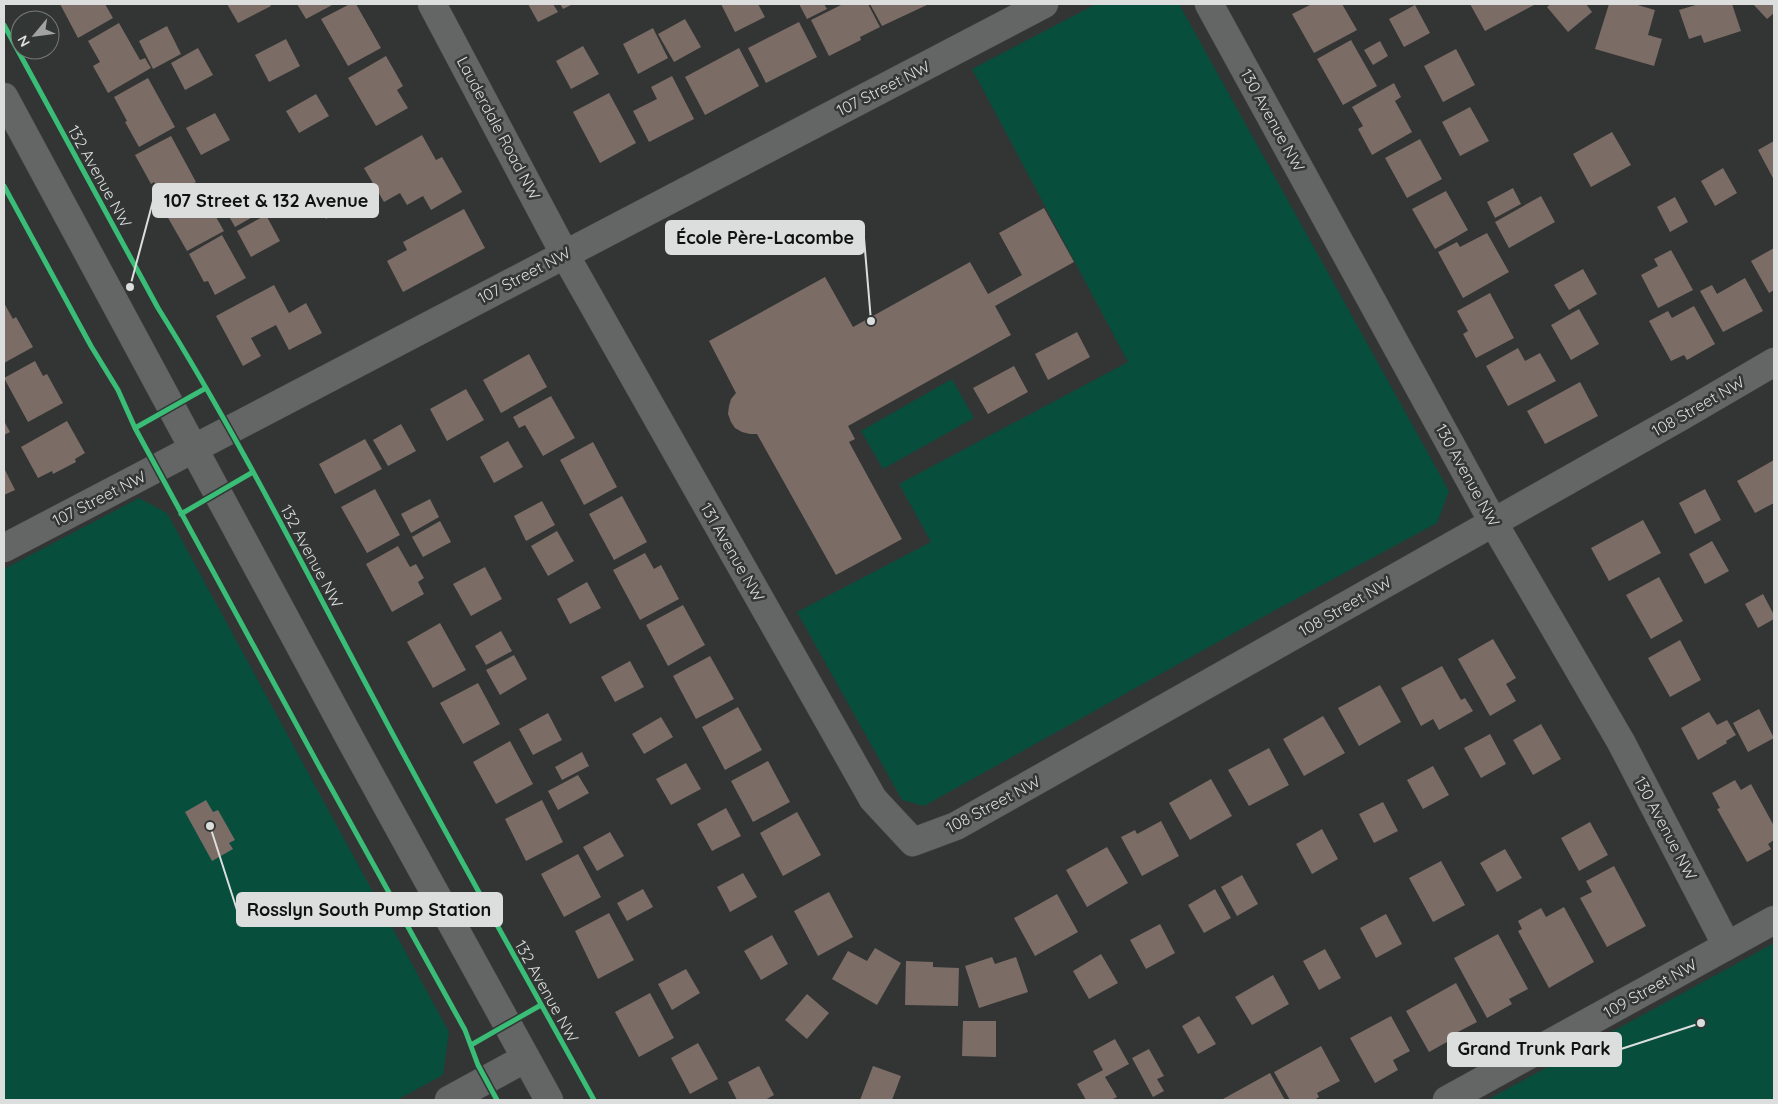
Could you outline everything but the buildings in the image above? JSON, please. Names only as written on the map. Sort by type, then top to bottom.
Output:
[{"type":"street","name":"Lauderdale Road NW","points":[[432,4],[564,253]]},
{"type":"street","name":"107 Street NW","points":[[4,548],[564,253],[1044,4]]},
{"type":"street","name":"130 Avenue NW","points":[[1209,4],[1493,522],[1620,742],[1727,946]]},
{"type":"street","points":[[4,97],[359,755],[549,1100]]},
{"type":"street","name":"131 Avenue NW","points":[[564,253],[873,799],[913,842]]},
{"type":"street","name":"108 Street NW","points":[[913,842],[956,826],[1774,362]]},
{"type":"street","name":"109 Street NW","points":[[1447,1100],[1774,920]]},
{"type":"street","points":[[449,1100],[526,1058]]},
{"type":"green space","points":[[1096,4],[1179,4],[1449,491],[1437,523],[1259,619],[924,806],[902,800],[797,612],[931,542],[899,484],[1128,362],[972,69]]},
{"type":"green space","points":[[952,379],[974,418],[883,469],[861,431]]},
{"type":"green space","points":[[139,498],[167,513],[449,1032],[443,1075],[397,1100],[4,1100],[4,569]]},
{"type":"green space","points":[[1774,943],[1774,1100],[1487,1100],[1767,947]]},
{"type":"cycle path","name":"132 Avenue NW","points":[[4,25],[158,308],[246,458],[434,811],[594,1100]]},
{"type":"cycle path","points":[[4,186],[91,346],[118,390],[135,428],[465,1030],[478,1065],[497,1100]]},
{"type":"cycle path","points":[[135,428],[206,388]]},
{"type":"cycle path","points":[[181,514],[253,472]]},
{"type":"cycle path","name":"132 Avenue NW","points":[[471,1045],[541,1005]]},
{"type":"place","name":"107 Street & 132 Avenue","points":[[130,287]]},
{"type":"place","name":"École Père-Lacombe","points":[[871,321]]},
{"type":"place","name":"Rosslyn South Pump Station","points":[[210,826]]},
{"type":"place","name":"Grand Trunk Park","points":[[1701,1023]]}]
